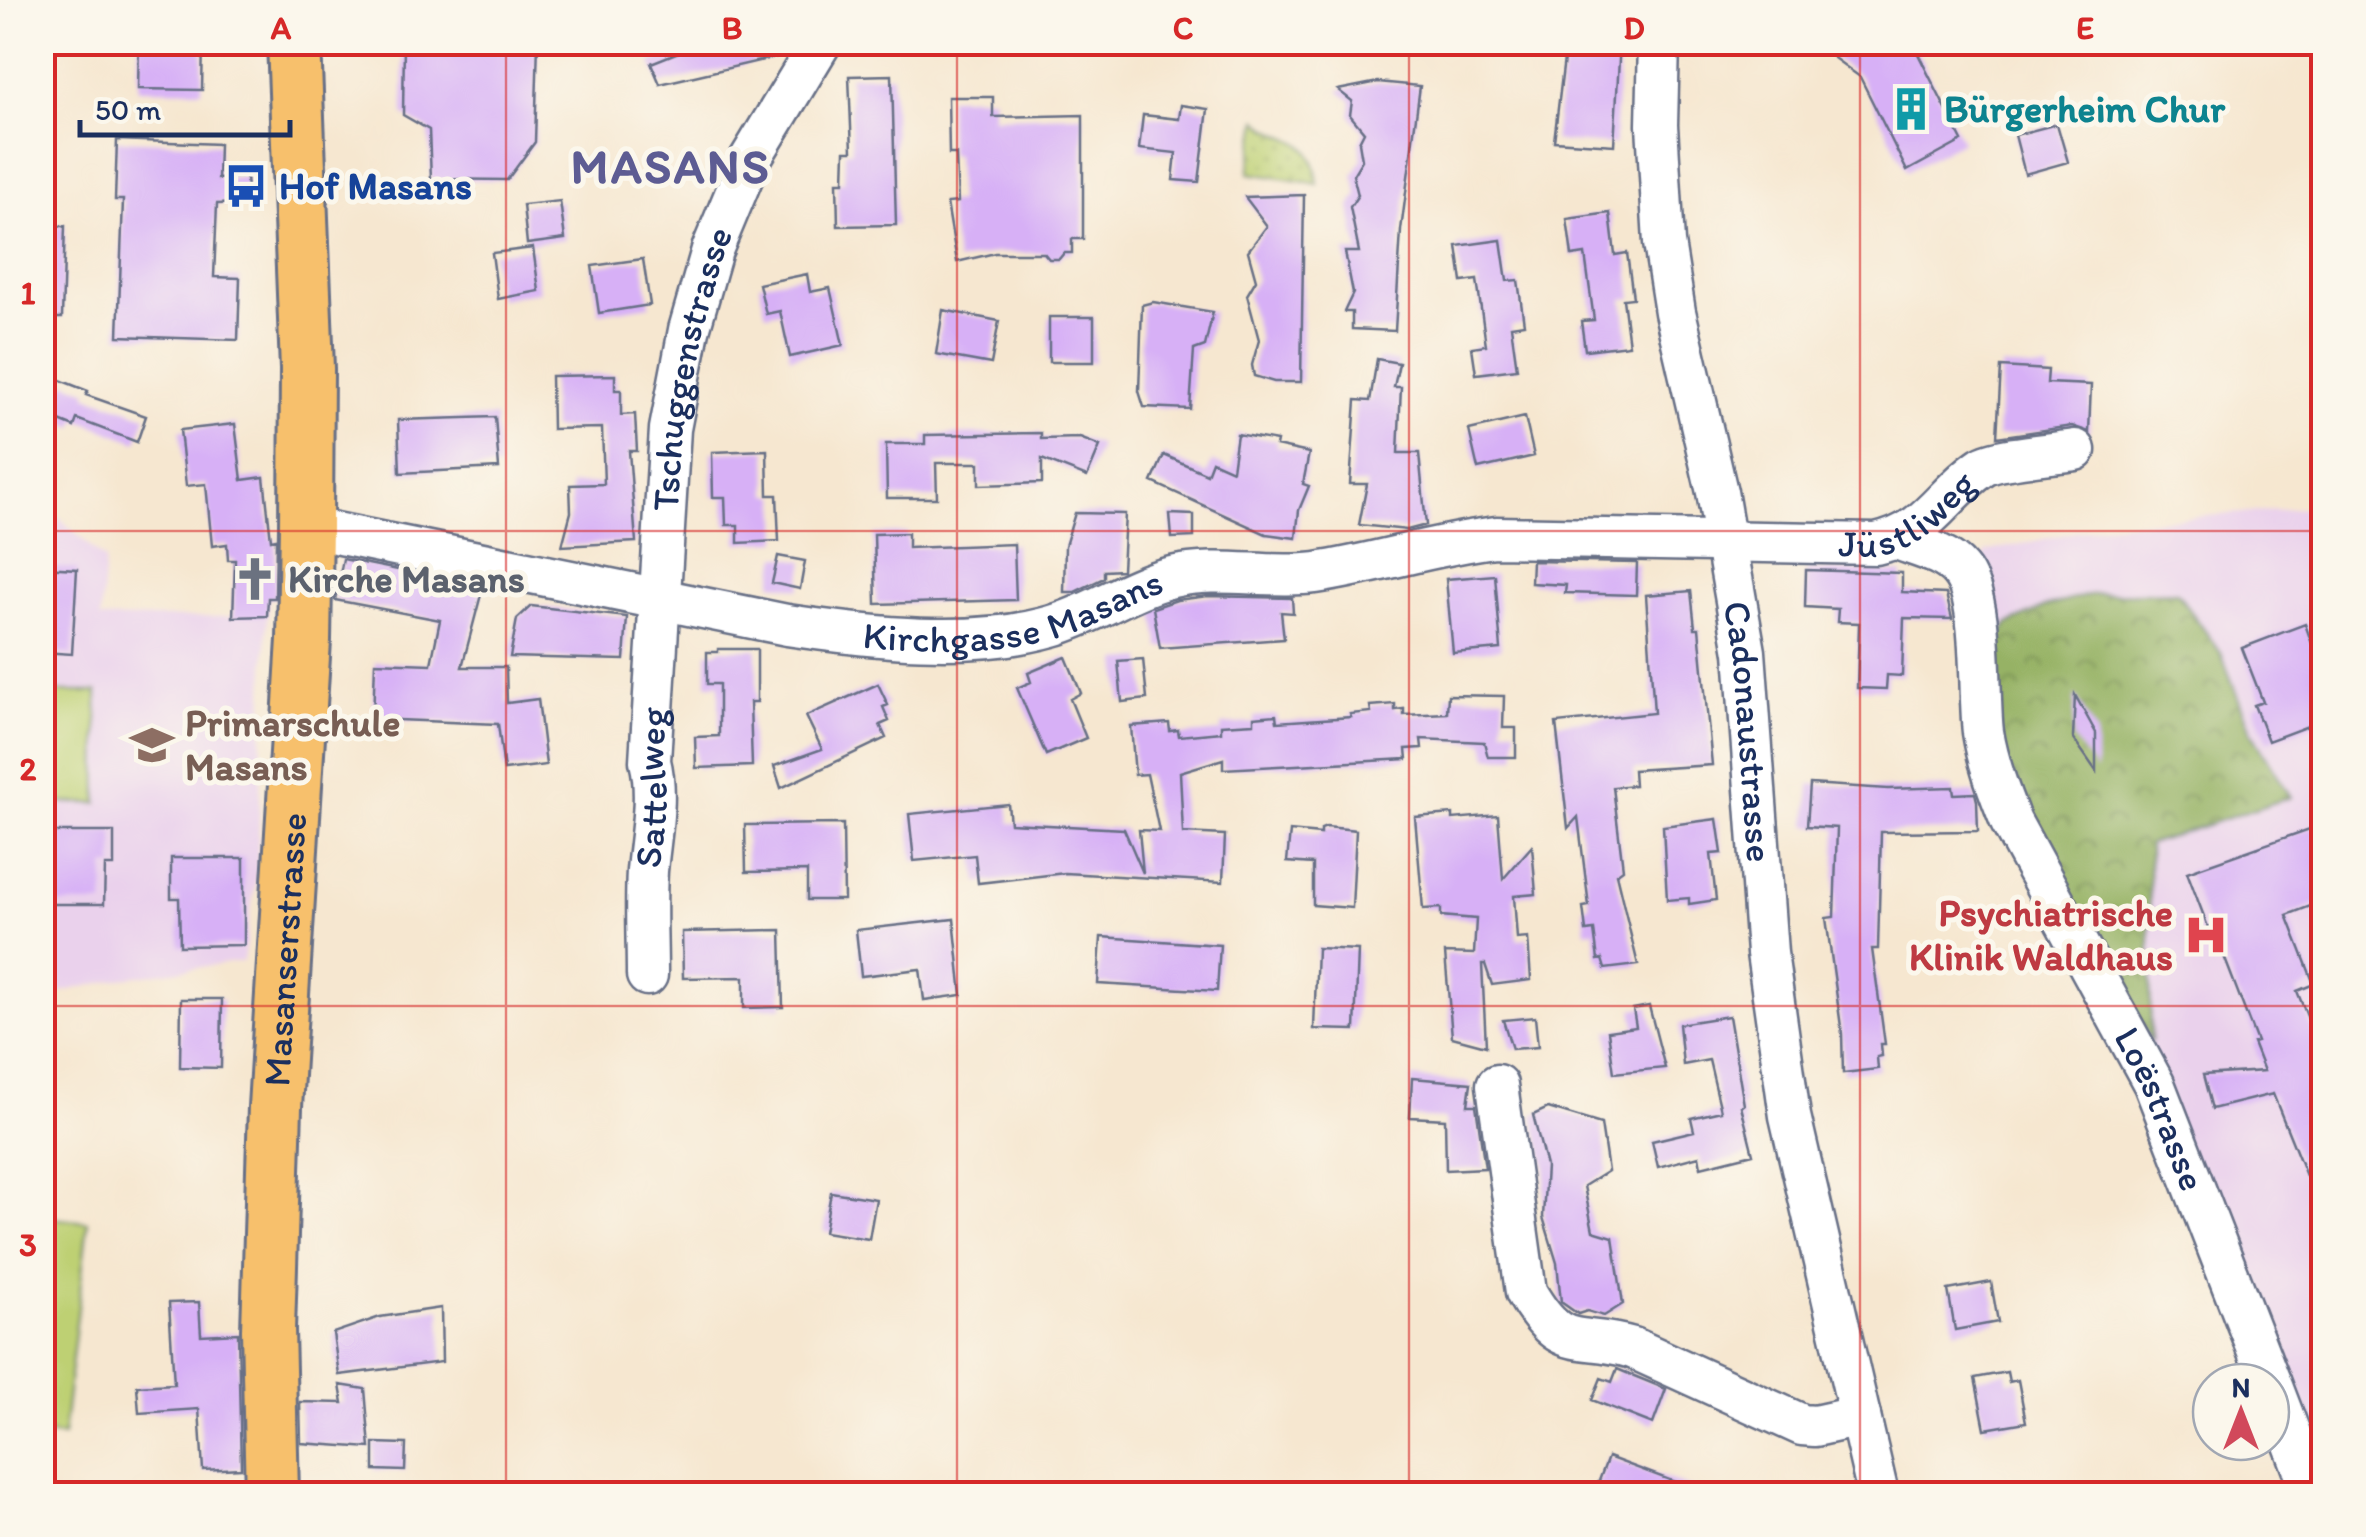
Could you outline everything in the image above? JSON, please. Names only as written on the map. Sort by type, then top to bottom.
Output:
[{"type":"main road","name":"Masanserstrasse","points":[[272,1494],[268,1310],[272,1180],[304,640],[306,527],[307,369],[294,42]]},
{"type":"street","name":"Tschuggenstrasse","points":[[660,600],[670,430],[688,330],[712,250],[750,161],[820,42]]},
{"type":"street","name":"Cadonaustrasse","points":[[1659,42],[1657,125],[1666,256],[1726,542],[1744,652],[1767,952],[1790,1116],[1878,1494]]},
{"type":"street","name":"Jüstliweg","points":[[1726,542],[1855,546],[1898,539],[1926,520],[1984,464],[2074,450]]},
{"type":"street","name":"Kirchgasse Masans","points":[[306,527],[842,633],[983,637],[1078,618],[1175,576],[1316,573],[1460,541],[1512,536],[1726,542]]},
{"type":"street","name":"Loëstrasse","points":[[1898,539],[1941,556],[1962,571],[1975,609],[1984,732],[2010,822],[2154,1084],[2262,1362]]},
{"type":"street","name":"Sattelweg","points":[[647,975],[647,869],[652,849],[654,774],[650,761],[660,600]]},
{"type":"street","points":[[1497,1084],[1526,1292],[1539,1314],[1558,1332],[1576,1341],[1610,1342],[1633,1348],[1802,1425],[1860,1416]]},
{"type":"street","name":"Loëstrasse","points":[[2291,1437],[2313,1494]]},
{"type":"shaded area","name":"Psychiatrische Klinik Waldhaus","points":[[2323,506],[2323,1494],[2291,1422],[2291,1362],[2265,1362],[2014,796],[1980,578],[1985,552],[2112,524]]},
{"type":"shaded area","name":"Primarschule Masans","points":[[42,511],[55,514],[105,560],[100,619],[267,616],[257,871],[243,961],[124,978],[43,996]]},
{"type":"green space","points":[[1258,120],[1305,147],[1311,155],[1318,184],[1249,173]]},
{"type":"green space","points":[[2177,592],[2221,653],[2252,733],[2291,797],[2149,844],[2151,1042],[2014,796],[1992,703],[1990,649],[2008,625],[2045,607],[2093,594]]},
{"type":"green space","points":[[43,692],[97,692],[98,803],[43,803]]},
{"type":"green space","points":[[43,1217],[88,1222],[63,1436],[43,1434]]},
{"type":"building","points":[[139,42],[203,42],[202,90],[138,89]]},
{"type":"building","points":[[404,42],[538,42],[535,142],[507,180],[431,179],[429,130],[403,115]]},
{"type":"building","points":[[683,42],[793,42],[785,55],[660,84],[651,63],[684,50]]},
{"type":"building","points":[[1566,42],[1620,42],[1614,145],[1554,141]]},
{"type":"building","name":"Bürgerheim Chur","points":[[1812,42],[1912,42],[1962,141],[1907,171],[1860,77]]},
{"type":"building","points":[[892,75],[896,225],[838,226],[837,182],[844,182],[845,151],[852,151],[849,76]]},
{"type":"building","points":[[1378,82],[1420,86],[1401,230],[1395,331],[1352,329],[1352,312],[1344,312],[1353,293],[1345,252],[1359,252],[1350,207],[1358,195],[1353,175],[1362,160],[1359,142],[1364,132],[1350,115],[1352,101],[1338,90]]},
{"type":"building","points":[[948,97],[993,97],[993,117],[1083,115],[1083,239],[1072,239],[1072,253],[1049,259],[1044,253],[995,253],[957,262],[947,203],[958,202],[956,154],[949,154]]},
{"type":"building","points":[[1181,105],[1208,109],[1199,182],[1173,180],[1176,153],[1139,149],[1143,115],[1179,119]]},
{"type":"building","points":[[2057,124],[2068,162],[2025,174],[2015,135]]},
{"type":"building","points":[[117,140],[219,144],[218,179],[246,177],[248,203],[217,204],[214,277],[240,278],[238,340],[118,336],[123,200],[115,200]]},
{"type":"building","points":[[1304,195],[1301,382],[1274,382],[1254,376],[1252,365],[1259,340],[1247,295],[1256,280],[1248,251],[1267,226],[1245,197]]},
{"type":"building","points":[[560,201],[565,239],[527,244],[523,205]]},
{"type":"building","points":[[1610,213],[1615,255],[1627,253],[1633,298],[1623,299],[1629,345],[1585,350],[1581,321],[1594,320],[1585,254],[1572,256],[1567,219]]},
{"type":"building","points":[[42,226],[65,226],[62,318],[42,318]]},
{"type":"building","points":[[1501,240],[1507,281],[1518,280],[1524,324],[1511,326],[1517,369],[1476,374],[1472,347],[1486,345],[1477,280],[1462,282],[1457,246]]},
{"type":"building","points":[[533,248],[539,291],[498,299],[492,253]]},
{"type":"building","points":[[643,259],[650,305],[599,313],[592,266]]},
{"type":"building","points":[[807,274],[810,292],[830,288],[843,345],[790,357],[780,311],[766,314],[759,284]]},
{"type":"building","points":[[1153,302],[1213,312],[1205,346],[1194,350],[1190,409],[1144,407],[1139,391],[1142,305]]},
{"type":"building","points":[[943,310],[999,321],[991,364],[936,354]]},
{"type":"building","points":[[1049,317],[1094,317],[1094,362],[1049,362]]},
{"type":"building","points":[[1377,359],[1399,363],[1394,387],[1401,387],[1398,453],[1419,453],[1426,525],[1407,530],[1359,525],[1367,484],[1350,484],[1356,400],[1370,401]]},
{"type":"building","points":[[2001,367],[2048,370],[2047,383],[2091,385],[2089,432],[2072,426],[1997,437]]},
{"type":"building","points":[[42,373],[88,391],[86,395],[146,416],[137,442],[77,419],[74,427],[42,414]]},
{"type":"building","points":[[615,375],[615,390],[621,390],[621,415],[635,414],[637,451],[629,451],[636,542],[562,546],[571,512],[570,485],[604,484],[602,428],[552,429],[551,376]]},
{"type":"building","points":[[495,417],[499,468],[400,473],[398,420]]},
{"type":"building","points":[[1525,417],[1534,456],[1478,469],[1469,430]]},
{"type":"building","points":[[235,424],[242,480],[264,477],[271,540],[276,539],[275,598],[268,598],[267,616],[233,617],[235,560],[228,560],[227,544],[212,546],[206,484],[186,486],[180,430]]},
{"type":"building","points":[[1041,433],[1041,439],[1080,438],[1100,446],[1087,477],[1042,459],[1042,483],[979,485],[979,463],[936,463],[937,498],[887,498],[886,444],[925,444],[925,435]]},
{"type":"building","points":[[1237,434],[1277,441],[1276,446],[1309,453],[1303,484],[1309,486],[1299,510],[1296,538],[1266,534],[1152,482],[1164,455],[1207,474],[1212,461],[1232,470]]},
{"type":"building","points":[[767,450],[768,495],[777,495],[779,541],[738,543],[738,525],[726,525],[725,497],[713,497],[712,452]]},
{"type":"building","points":[[1075,513],[1125,514],[1122,570],[1104,571],[1104,578],[1075,592],[1064,592],[1065,546]]},
{"type":"building","points":[[1170,514],[1194,515],[1194,537],[1172,538]]},
{"type":"building","points":[[908,533],[908,548],[1014,544],[1016,600],[876,604],[874,534]]},
{"type":"building","points":[[778,556],[805,561],[800,589],[772,583]]},
{"type":"building","points":[[343,559],[483,587],[462,667],[506,667],[507,703],[538,699],[546,765],[504,770],[498,724],[373,719],[375,662],[431,664],[440,620],[335,600]]},
{"type":"building","points":[[1532,561],[1637,563],[1636,595],[1565,593],[1566,585],[1531,583]]},
{"type":"building","points":[[42,567],[77,569],[72,654],[42,652]]},
{"type":"building","points":[[1806,570],[1902,573],[1902,592],[1946,594],[1952,619],[1904,618],[1902,676],[1887,675],[1886,689],[1857,688],[1859,623],[1837,622],[1838,609],[1805,607]]},
{"type":"building","points":[[1495,575],[1501,649],[1453,653],[1446,579]]},
{"type":"building","points":[[1691,591],[1695,628],[1699,628],[1712,765],[1633,770],[1634,785],[1613,787],[1623,869],[1616,874],[1638,965],[1605,969],[1602,959],[1598,960],[1594,930],[1586,931],[1583,907],[1589,906],[1578,817],[1568,828],[1556,723],[1654,713],[1646,595]]},
{"type":"building","points":[[1208,596],[1292,598],[1293,613],[1281,612],[1284,639],[1160,648],[1153,608]]},
{"type":"building","points":[[531,606],[627,617],[624,660],[510,657],[517,619]]},
{"type":"building","points":[[2305,624],[2317,658],[2324,656],[2324,720],[2268,741],[2254,705],[2263,702],[2242,648]]},
{"type":"building","points":[[757,649],[757,702],[750,702],[752,766],[696,768],[695,737],[719,736],[719,684],[707,684],[707,652]]},
{"type":"building","points":[[1066,657],[1081,693],[1070,699],[1086,738],[1046,755],[1017,688],[1031,682],[1028,673]]},
{"type":"building","points":[[1143,659],[1147,699],[1122,702],[1118,661]]},
{"type":"building","points":[[878,684],[888,705],[883,707],[889,721],[880,725],[886,738],[781,788],[774,766],[822,749],[806,716]]},
{"type":"building","points":[[1448,695],[1504,696],[1503,728],[1516,728],[1516,757],[1488,757],[1484,742],[1421,739],[1422,748],[1406,749],[1407,759],[1223,769],[1223,759],[1180,772],[1183,833],[1225,835],[1223,882],[1065,873],[978,883],[975,855],[914,861],[909,814],[1008,804],[1010,823],[1124,829],[1143,873],[1139,830],[1159,831],[1147,774],[1135,775],[1131,726],[1169,723],[1170,731],[1178,730],[1179,736],[1221,732],[1221,725],[1254,723],[1254,717],[1276,715],[1277,722],[1351,717],[1350,714],[1371,712],[1370,706],[1395,704],[1395,710],[1404,709],[1404,715],[1447,713]]},
{"type":"building","points":[[2075,695],[2096,733],[2096,771],[2073,738]]},
{"type":"building","points":[[1810,784],[1888,789],[1953,787],[1954,794],[1975,793],[1977,801],[1978,831],[1881,832],[1878,949],[1872,949],[1885,1044],[1881,1044],[1882,1056],[1877,1057],[1878,1069],[1843,1073],[1842,1034],[1826,918],[1834,917],[1837,828],[1807,826]]},
{"type":"building","points":[[1453,814],[1453,819],[1498,815],[1503,879],[1532,846],[1536,894],[1514,896],[1517,939],[1528,938],[1531,980],[1492,985],[1482,964],[1486,1046],[1452,1037],[1445,953],[1474,954],[1476,919],[1441,916],[1441,908],[1423,909],[1415,817]]},
{"type":"building","points":[[1717,819],[1722,853],[1711,854],[1716,900],[1689,904],[1689,898],[1667,900],[1663,826]]},
{"type":"building","points":[[843,824],[844,900],[807,900],[807,871],[746,872],[745,825]]},
{"type":"building","points":[[2324,824],[2324,901],[2287,915],[2314,984],[2297,991],[2314,1034],[2324,1030],[2321,1213],[2273,1094],[2212,1109],[2203,1075],[2264,1071],[2253,1043],[2257,1042],[2212,925],[2208,927],[2187,872]]},
{"type":"building","points":[[1326,827],[1356,830],[1352,908],[1313,905],[1313,864],[1287,862],[1290,831],[1321,834]]},
{"type":"building","points":[[42,832],[114,832],[114,866],[105,866],[104,904],[42,904]]},
{"type":"building","points":[[171,858],[244,858],[244,945],[180,946],[179,898],[171,898]]},
{"type":"building","points":[[954,919],[962,995],[924,1000],[920,969],[861,976],[856,930]]},
{"type":"building","points":[[781,930],[783,1007],[744,1008],[744,977],[683,978],[682,932]]},
{"type":"building","points":[[1101,937],[1220,945],[1217,991],[1098,984]]},
{"type":"building","points":[[1317,948],[1358,950],[1355,1030],[1314,1029]]},
{"type":"building","points":[[181,999],[222,999],[221,1068],[180,1067]]},
{"type":"building","points":[[1649,1006],[1665,1068],[1614,1073],[1608,1031],[1636,1027],[1633,1009]]},
{"type":"building","points":[[1729,1016],[1744,1105],[1741,1106],[1753,1154],[1701,1167],[1699,1156],[1658,1167],[1652,1141],[1694,1131],[1691,1118],[1721,1111],[1709,1060],[1683,1065],[1679,1024]]},
{"type":"building","points":[[1535,1017],[1538,1047],[1512,1049],[1503,1020]]},
{"type":"building","points":[[1412,1078],[1471,1083],[1468,1105],[1476,1105],[1485,1168],[1446,1170],[1445,1119],[1410,1117]]},
{"type":"building","points":[[1548,1108],[1601,1124],[1608,1171],[1584,1186],[1593,1231],[1613,1237],[1623,1304],[1604,1316],[1587,1311],[1578,1314],[1561,1302],[1557,1263],[1543,1217],[1546,1166],[1533,1115]]},
{"type":"building","points":[[831,1192],[876,1199],[869,1239],[824,1232]]},
{"type":"building","points":[[1991,1282],[1998,1322],[1955,1330],[1948,1290]]},
{"type":"building","points":[[199,1302],[201,1335],[238,1333],[241,1468],[203,1470],[199,1409],[139,1413],[137,1386],[174,1384],[169,1303]]},
{"type":"building","points":[[441,1308],[442,1362],[339,1375],[333,1333],[380,1317]]},
{"type":"building","points":[[1617,1369],[1666,1389],[1653,1424],[1592,1400],[1601,1378],[1612,1382]]},
{"type":"building","points":[[2007,1372],[2009,1382],[2018,1380],[2026,1422],[1985,1429],[1975,1378]]},
{"type":"building","points":[[340,1385],[365,1389],[370,1448],[301,1443],[300,1402],[343,1403]]},
{"type":"building","points":[[374,1443],[406,1444],[405,1471],[374,1470]]},
{"type":"building","points":[[1608,1457],[1702,1492],[1702,1494],[1594,1494]]},
{"type":"place","name":"Bürgerheim Chur","points":[[1911,109]]},
{"type":"place","name":"Hof Masans","points":[[246,186]]},
{"type":"place","name":"Kirche Masans","points":[[255,579]]},
{"type":"place","name":"Primarschule Masans","points":[[152,745]]},
{"type":"place","name":"Psychiatrische Klinik Waldhaus","points":[[2206,935]]},
{"type":"district","name":"MASANS","points":[[671,166]]}]
